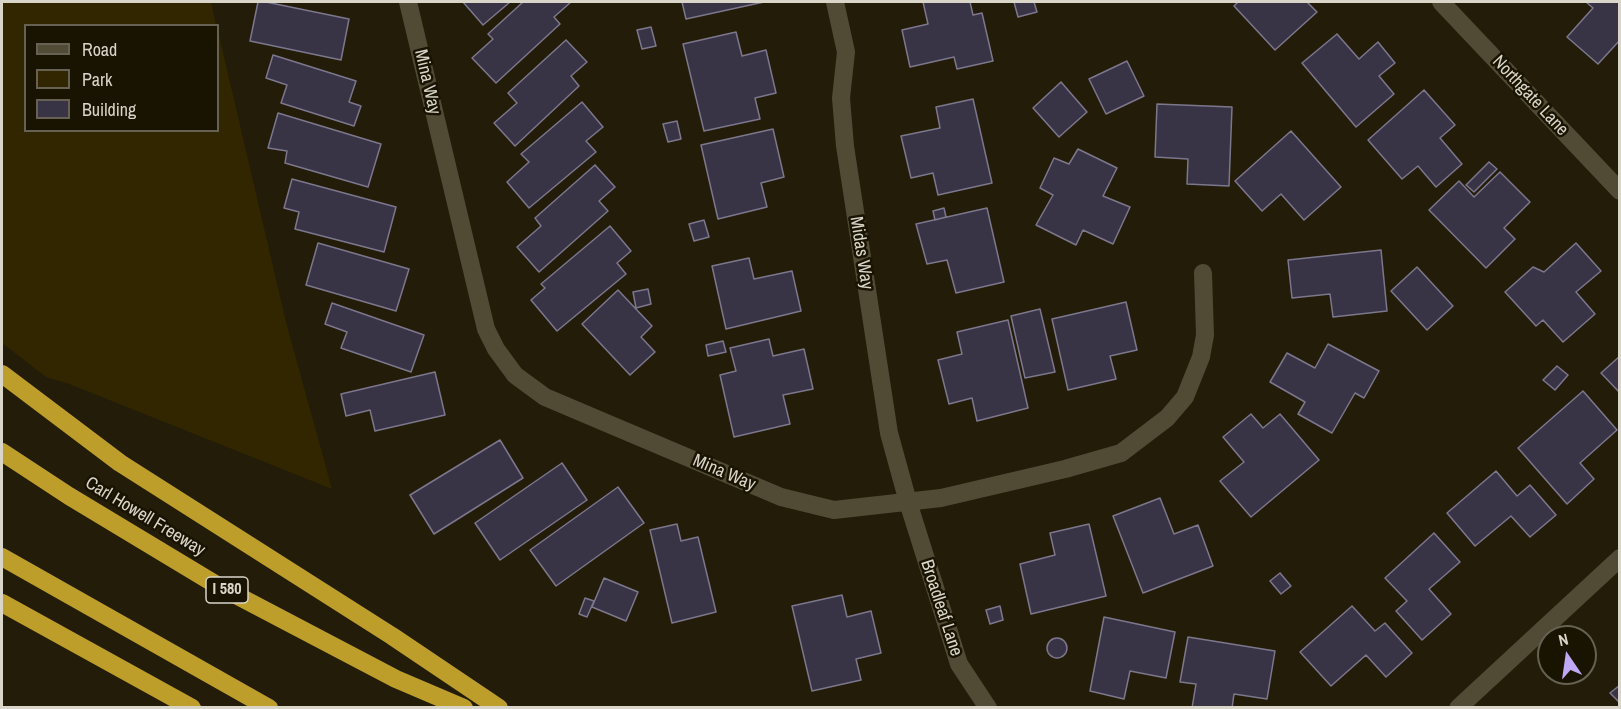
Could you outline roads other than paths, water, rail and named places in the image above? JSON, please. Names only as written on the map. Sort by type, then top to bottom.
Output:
[{"type":"highway","points":[[2,374],[120,463],[392,636],[499,708]]},
{"type":"highway","name":"Carl Howell Freeway","points":[[2,452],[69,496],[215,584],[396,679],[464,708]]},
{"type":"highway","points":[[2,557],[269,708]]},
{"type":"highway","points":[[2,603],[192,708]]},
{"type":"street","name":"Mina Way","points":[[408,2],[486,329],[496,349],[515,375],[545,397],[781,497],[834,510],[941,498],[1042,475],[1121,453],[1167,418],[1185,397],[1201,357],[1205,335],[1203,273]]},
{"type":"street","name":"Midas Way","points":[[836,2],[846,52],[841,98],[845,146],[889,433],[908,502]]},
{"type":"street","name":"Northgate Lane","points":[[1441,2],[1620,191]]},
{"type":"street","name":"Broadleaf Lane","points":[[908,502],[959,664],[988,708]]},
{"type":"street","points":[[1458,708],[1620,558]]}]
